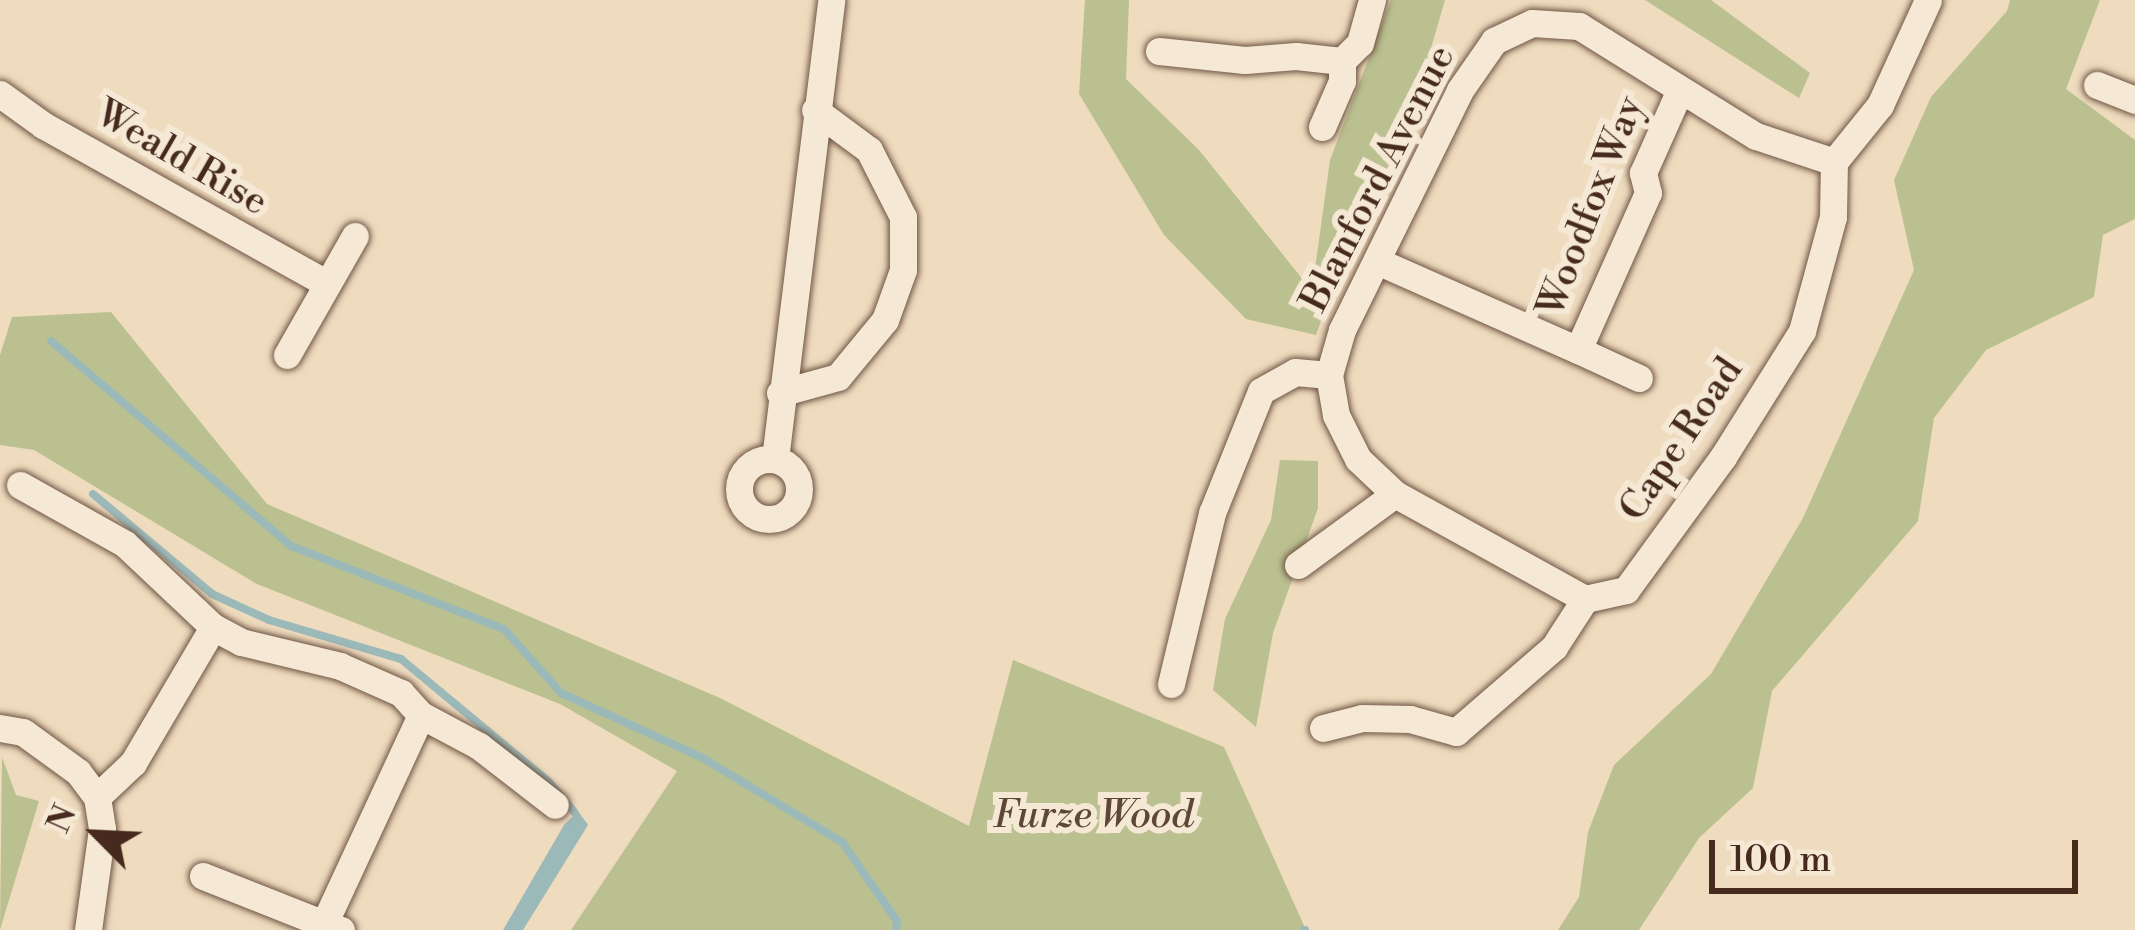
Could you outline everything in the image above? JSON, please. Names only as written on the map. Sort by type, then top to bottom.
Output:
[{"type":"street","points":[[775,459],[831,0]]},
{"type":"street","points":[[1322,127],[1342,81],[1342,61],[1360,43],[1372,0]]},
{"type":"street","points":[[1834,162],[1880,105],[1928,0]]},
{"type":"street","name":"Blanford Avenue","points":[[1586,599],[1395,494],[1358,459],[1336,416],[1329,375],[1342,330],[1460,90],[1494,41],[1532,22],[1579,26],[1756,136],[1834,162]]},
{"type":"street","points":[[1159,51],[1245,60],[1296,56],[1342,61]]},
{"type":"street","points":[[2097,85],[2135,100]]},
{"type":"street","name":"Woodfox Way","points":[[1579,350],[1648,193],[1643,173],[1679,92]]},
{"type":"street","name":"Weald Rise","points":[[0,94],[43,125],[327,284]]},
{"type":"street","points":[[780,393],[838,377],[885,320],[903,270],[903,217],[869,150],[815,110]]},
{"type":"street","name":"Cape Road","points":[[1586,599],[1626,590],[1723,458],[1802,331],[1833,217],[1834,162]]},
{"type":"street","points":[[287,356],[355,236]]},
{"type":"street","name":"Woodfox Way","points":[[1376,261],[1639,379]]},
{"type":"street","points":[[1171,684],[1212,513],[1261,392],[1295,372],[1329,375]]},
{"type":"street","points":[[20,485],[125,544],[213,626],[241,642],[340,666],[401,693],[422,715],[479,746],[555,805]]},
{"type":"street","points":[[1298,565],[1395,494]]},
{"type":"street","points":[[1322,728],[1362,718],[1410,718],[1456,732],[1554,647],[1586,599]]},
{"type":"street","points":[[97,797],[133,763],[213,626]]},
{"type":"street","points":[[203,876],[333,927],[422,715]]},
{"type":"street","points":[[0,728],[23,732],[78,772],[97,797],[102,829],[88,930]]},
{"type":"green space","points":[[1085,0],[1129,0],[1126,79],[1199,150],[1312,291],[1330,160],[1391,0],[1445,0],[1410,120],[1338,273],[1316,335],[1246,319],[1164,235],[1079,94]]},
{"type":"green space","points":[[1645,0],[1711,0],[1810,73],[1799,98]]},
{"type":"green space","points":[[2010,0],[2100,0],[2066,89],[2135,140],[2135,219],[2103,235],[2094,297],[1986,350],[1934,418],[1918,521],[1772,691],[1753,788],[1699,838],[1639,930],[1558,930],[1579,897],[1588,832],[1614,765],[1711,674],[1803,518],[1914,270],[1894,180],[1931,97],[2007,11]]},
{"type":"green space","name":"Furze Wood","points":[[111,312],[267,504],[720,698],[969,826],[1013,660],[1224,747],[1306,930],[571,930],[677,771],[560,704],[257,584],[34,450],[0,445],[0,355],[12,317]]},
{"type":"green space","points":[[1280,460],[1318,461],[1318,508],[1273,633],[1256,727],[1213,690],[1225,619],[1271,520]]},
{"type":"green space","points":[[2,757],[16,795],[39,801],[0,930]]},
{"type":"water","points":[[578,811],[588,825],[523,930],[503,930],[564,825]]},
{"type":"waterway","points":[[51,341],[291,546],[504,629],[561,693],[701,757],[842,842],[897,921],[896,930]]},
{"type":"waterway","points":[[93,494],[212,594],[269,620],[401,659],[549,782],[574,812]]}]
